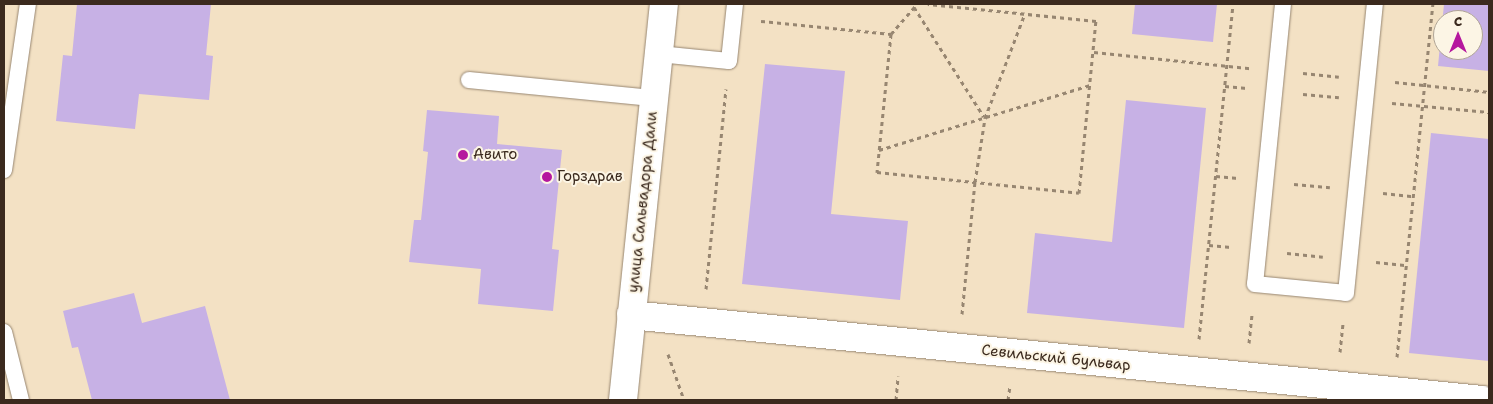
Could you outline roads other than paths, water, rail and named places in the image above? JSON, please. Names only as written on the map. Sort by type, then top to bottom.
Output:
[{"type":"street","name":"улица Сальвадора Дали","points":[[623,400],[644,316],[654,98],[664,4]]},
{"type":"street","name":"Севильский бульвар","points":[[644,316],[1482,400]]},
{"type":"lane","points":[[4,170],[28,4]]},
{"type":"lane","points":[[1283,4],[1255,284],[1346,293],[1375,4]]},
{"type":"lane","points":[[659,54],[729,61],[734,11]]},
{"type":"lane","points":[[469,80],[654,98]]},
{"type":"lane","points":[[4,332],[21,400]]},
{"type":"place","name":"Авито","points":[[463,155]]},
{"type":"place","name":"Горздрав","points":[[547,177]]}]
